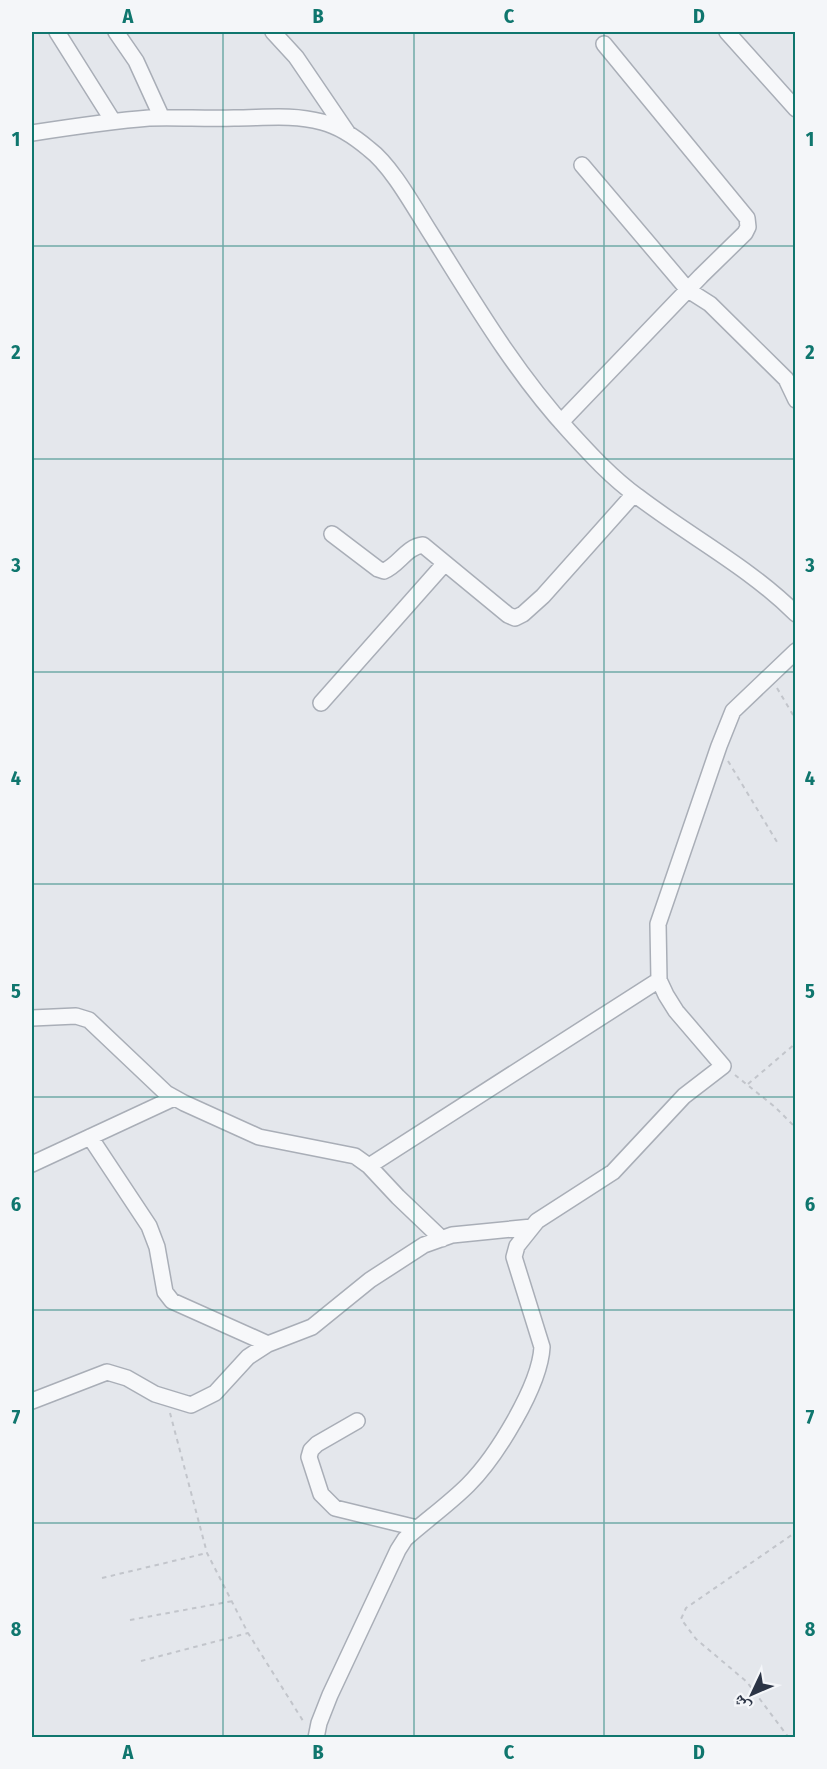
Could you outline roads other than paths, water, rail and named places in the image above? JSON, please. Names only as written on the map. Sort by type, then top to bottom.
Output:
[{"type":"street","points":[[57,32],[114,121]]},
{"type":"street","points":[[116,32],[136,61],[162,118]]},
{"type":"street","points":[[273,32],[296,57],[349,135]]},
{"type":"street","points":[[727,32],[795,109]]},
{"type":"street","points":[[561,422],[745,234],[748,227],[747,218],[604,44]]},
{"type":"street","points":[[32,133],[114,121],[295,116],[325,123],[349,135],[371,150],[393,175],[478,312],[524,377],[561,422],[610,474],[634,494],[772,593],[795,614]]},
{"type":"street","points":[[582,165],[688,290],[710,304],[786,379],[795,399]]},
{"type":"street","points":[[332,534],[378,569],[384,571],[416,546],[423,545],[508,615],[515,618],[543,596],[634,494]]},
{"type":"street","points":[[321,703],[445,563]]},
{"type":"street","points":[[312,1733],[319,1723],[390,1565],[405,1539],[468,1485],[483,1467],[513,1422],[537,1372],[542,1347],[514,1257],[517,1246],[537,1221],[613,1172],[684,1096],[723,1066],[676,1011],[659,980],[658,924],[733,711],[795,651]]},
{"type":"street","points":[[369,1166],[659,980]]},
{"type":"street","points":[[32,1018],[76,1016],[89,1020],[166,1093],[218,1120],[259,1137],[355,1156],[369,1166],[442,1239]]},
{"type":"street","points":[[32,1164],[174,1098]]},
{"type":"street","points":[[90,1137],[149,1226],[157,1247],[165,1292],[172,1301],[268,1344]]},
{"type":"street","points":[[32,1400],[107,1372],[127,1378],[166,1399],[191,1405],[215,1393],[248,1357],[268,1344],[312,1327],[370,1280],[424,1245],[452,1235],[532,1227]]},
{"type":"street","points":[[357,1421],[317,1444],[311,1450],[309,1457],[321,1494],[335,1508],[417,1528]]}]
